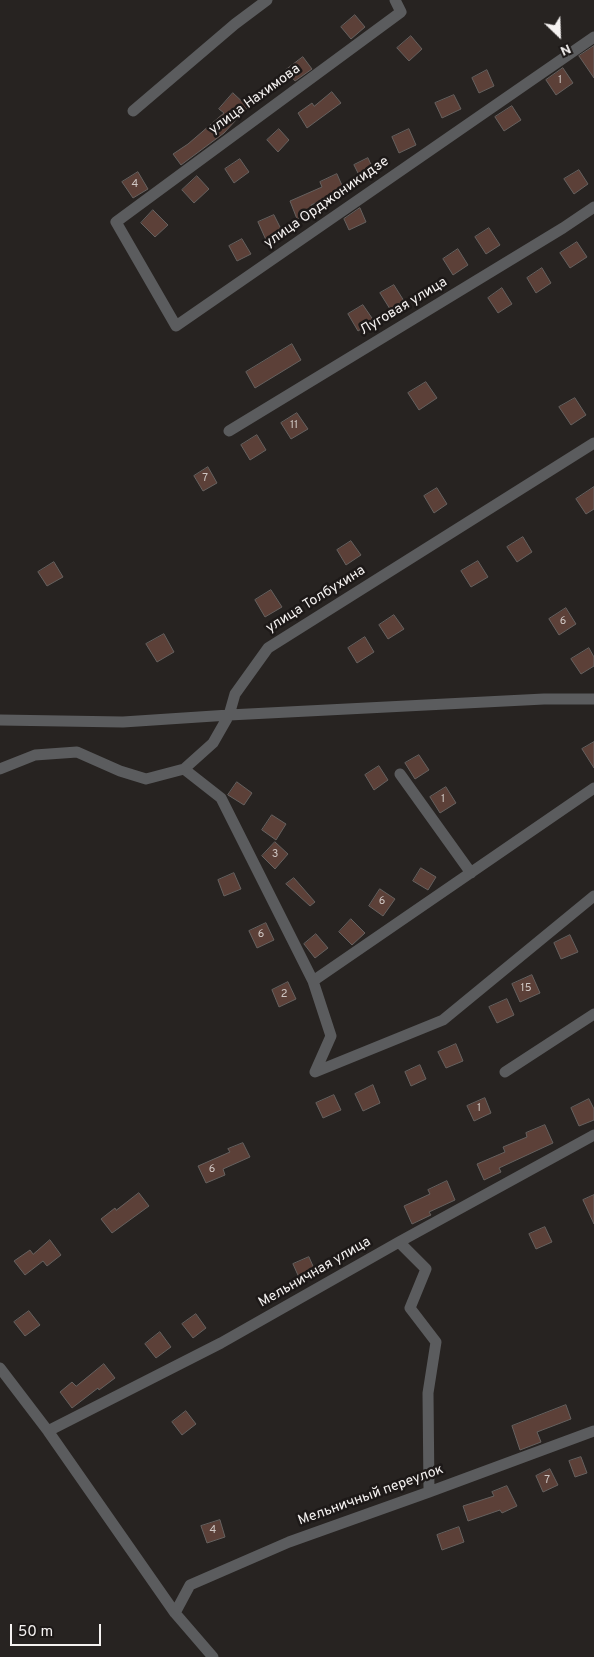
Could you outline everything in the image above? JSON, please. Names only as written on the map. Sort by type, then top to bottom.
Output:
[{"type":"street","points":[[133,111],[235,24],[267,0]]},
{"type":"street","name":"улица Нахимова","points":[[116,222],[401,12],[395,0]]},
{"type":"street","name":"улица Орджоникидзе","points":[[116,222],[176,326],[594,37]]},
{"type":"street","name":"Луговая улица","points":[[229,431],[594,208]]},
{"type":"street","name":"улица Толбухина","points":[[0,769],[36,755],[76,752],[120,771],[146,779],[184,769],[213,743],[229,715],[235,694],[268,648],[594,443]]},
{"type":"street","points":[[0,720],[123,722],[544,699],[594,699]]},
{"type":"street","points":[[184,769],[220,798],[313,982],[331,1036],[315,1072],[443,1020],[594,896]]},
{"type":"street","points":[[400,774],[471,873]]},
{"type":"street","points":[[313,982],[594,788]]},
{"type":"street","points":[[505,1072],[594,1014]]},
{"type":"street","name":"Мельничная улица","points":[[48,1431],[221,1344],[399,1242],[594,1135]]},
{"type":"street","points":[[399,1242],[426,1269],[410,1308],[436,1342],[428,1393],[429,1492]]},
{"type":"street","points":[[0,1368],[48,1431],[176,1612],[213,1657]]},
{"type":"street","name":"Мельничный переулок","points":[[176,1612],[190,1585],[289,1542],[594,1431]]},
{"type":"building","points":[[355,15],[365,27],[351,39],[341,27]]},
{"type":"building","points":[[411,36],[422,49],[409,61],[397,48]]},
{"type":"building","points":[[594,46],[594,78],[579,56]]},
{"type":"building","points":[[303,57],[312,69],[295,81],[286,70]]},
{"type":"building","points":[[563,68],[573,83],[556,95],[546,80]]},
{"type":"building","points":[[487,70],[494,86],[479,93],[472,78]]},
{"type":"building","points":[[332,92],[341,103],[307,128],[298,113],[312,103],[314,106]]},
{"type":"building","points":[[233,93],[248,107],[224,133],[181,165],[173,154],[188,144],[224,113],[219,109]]},
{"type":"building","points":[[454,95],[461,109],[442,118],[435,103]]},
{"type":"building","points":[[512,106],[521,120],[504,131],[495,117]]},
{"type":"building","points":[[279,129],[289,140],[278,152],[267,140]]},
{"type":"building","points":[[409,129],[416,145],[399,153],[392,137]]},
{"type":"building","points":[[368,158],[375,173],[361,179],[354,165]]},
{"type":"building","points":[[240,159],[249,172],[234,183],[225,169]]},
{"type":"building","points":[[579,170],[588,184],[574,194],[564,179]]},
{"type":"building","points":[[138,172],[148,189],[133,198],[122,182]]},
{"type":"building","points":[[337,174],[344,190],[311,205],[314,212],[297,219],[290,201],[322,187],[320,182]]},
{"type":"building","points":[[197,176],[209,189],[194,203],[182,190]]},
{"type":"building","points":[[360,208],[366,222],[349,230],[344,219]]},
{"type":"building","points":[[153,210],[168,225],[155,237],[141,223]]},
{"type":"building","points":[[274,215],[283,233],[266,240],[258,222]]},
{"type":"building","points":[[489,228],[500,245],[486,254],[475,237]]},
{"type":"building","points":[[242,239],[251,254],[237,261],[229,246]]},
{"type":"building","points":[[577,242],[587,257],[570,268],[560,253]]},
{"type":"building","points":[[458,249],[468,265],[453,275],[443,259]]},
{"type":"building","points":[[542,268],[551,283],[536,293],[527,278]]},
{"type":"building","points":[[394,285],[404,301],[390,309],[380,293]]},
{"type":"building","points":[[502,288],[512,304],[498,313],[488,298]]},
{"type":"building","points":[[363,305],[374,321],[358,331],[348,314]]},
{"type":"building","points":[[292,344],[301,360],[255,388],[246,372]]},
{"type":"building","points":[[426,382],[437,398],[419,410],[408,393]]},
{"type":"building","points":[[575,398],[586,415],[571,425],[559,407]]},
{"type":"building","points":[[297,413],[308,429],[291,439],[281,423]]},
{"type":"building","points":[[257,435],[266,450],[250,460],[241,445]]},
{"type":"building","points":[[208,467],[217,483],[203,491],[194,476]]},
{"type":"building","points":[[594,487],[594,509],[586,514],[576,499]]},
{"type":"building","points":[[437,488],[447,504],[434,513],[424,496]]},
{"type":"building","points":[[523,537],[532,552],[517,562],[507,547]]},
{"type":"building","points":[[351,541],[361,555],[346,565],[337,550]]},
{"type":"building","points":[[478,561],[488,577],[471,587],[461,571]]},
{"type":"building","points":[[54,562],[63,577],[47,586],[38,572]]},
{"type":"building","points":[[271,590],[282,607],[265,617],[255,600]]},
{"type":"building","points":[[566,608],[576,624],[559,635],[549,619]]},
{"type":"building","points":[[394,615],[404,629],[388,639],[379,625]]},
{"type":"building","points":[[164,634],[174,652],[157,662],[146,644]]},
{"type":"building","points":[[365,637],[374,652],[357,663],[348,648]]},
{"type":"building","points":[[589,648],[594,657],[594,666],[581,674],[571,659]]},
{"type":"building","points":[[594,742],[594,768],[582,749]]},
{"type":"building","points":[[419,755],[429,770],[415,779],[405,763]]},
{"type":"building","points":[[379,766],[388,780],[374,790],[365,775]]},
{"type":"building","points":[[237,782],[252,793],[244,805],[228,795]]},
{"type":"building","points":[[446,787],[456,803],[440,813],[430,797]]},
{"type":"building","points":[[272,815],[286,824],[276,840],[262,830]]},
{"type":"building","points":[[275,842],[288,854],[275,869],[262,856]]},
{"type":"building","points":[[421,868],[436,877],[428,890],[413,881]]},
{"type":"building","points":[[234,873],[241,889],[224,896],[218,880]]},
{"type":"building","points":[[294,878],[315,902],[310,906],[286,884]]},
{"type":"building","points":[[380,889],[395,899],[383,916],[369,906]]},
{"type":"building","points":[[351,919],[365,933],[352,945],[339,932]]},
{"type":"building","points":[[266,923],[274,940],[257,948],[249,931]]},
{"type":"building","points":[[316,934],[328,948],[315,958],[304,944]]},
{"type":"building","points":[[570,935],[578,952],[561,959],[554,943]]},
{"type":"building","points":[[532,975],[540,993],[520,1002],[512,984]]},
{"type":"building","points":[[288,982],[296,999],[279,1007],[272,990]]},
{"type":"building","points":[[507,999],[514,1015],[497,1023],[489,1007]]},
{"type":"building","points":[[456,1044],[463,1061],[446,1068],[438,1052]]},
{"type":"building","points":[[420,1065],[426,1079],[411,1086],[405,1072]]},
{"type":"building","points":[[373,1085],[380,1103],[363,1111],[355,1094]]},
{"type":"building","points":[[334,1095],[341,1110],[323,1118],[316,1103]]},
{"type":"building","points":[[485,1098],[491,1113],[474,1121],[467,1106]]},
{"type":"building","points":[[589,1099],[594,1109],[594,1120],[579,1126],[571,1108]]},
{"type":"building","points":[[545,1125],[553,1143],[499,1168],[501,1172],[484,1180],[477,1164],[505,1152],[503,1147],[527,1137],[526,1133]]},
{"type":"building","points":[[243,1143],[250,1157],[223,1169],[225,1175],[206,1183],[198,1166],[230,1152],[228,1149]]},
{"type":"building","points":[[447,1181],[455,1200],[429,1212],[431,1215],[412,1224],[404,1206],[430,1194],[428,1190]]},
{"type":"building","points":[[139,1193],[149,1206],[112,1233],[101,1219]]},
{"type":"building","points":[[594,1195],[594,1224],[583,1200]]},
{"type":"building","points":[[545,1227],[552,1242],[536,1249],[529,1234]]},
{"type":"building","points":[[50,1240],[61,1255],[47,1266],[43,1261],[25,1275],[14,1261],[30,1250],[33,1254]]},
{"type":"building","points":[[309,1257],[317,1275],[301,1282],[293,1264]]},
{"type":"building","points":[[29,1311],[40,1325],[25,1336],[14,1322]]},
{"type":"building","points":[[196,1314],[206,1328],[193,1338],[182,1324]]},
{"type":"building","points":[[160,1332],[171,1347],[156,1358],[145,1344]]},
{"type":"building","points":[[104,1364],[115,1378],[99,1390],[98,1388],[72,1408],[60,1392],[72,1382],[76,1386]]},
{"type":"building","points":[[566,1405],[571,1419],[537,1432],[541,1442],[520,1450],[512,1426]]},
{"type":"building","points":[[186,1411],[196,1424],[182,1435],[172,1422]]},
{"type":"building","points":[[581,1457],[587,1473],[575,1477],[569,1461]]},
{"type":"building","points":[[550,1469],[558,1485],[543,1492],[536,1476]]},
{"type":"building","points":[[507,1486],[517,1506],[502,1513],[500,1510],[468,1521],[463,1506],[494,1496],[492,1492]]},
{"type":"building","points":[[220,1520],[225,1537],[207,1543],[201,1526]]},
{"type":"building","points":[[459,1527],[464,1542],[442,1550],[437,1535]]}]
